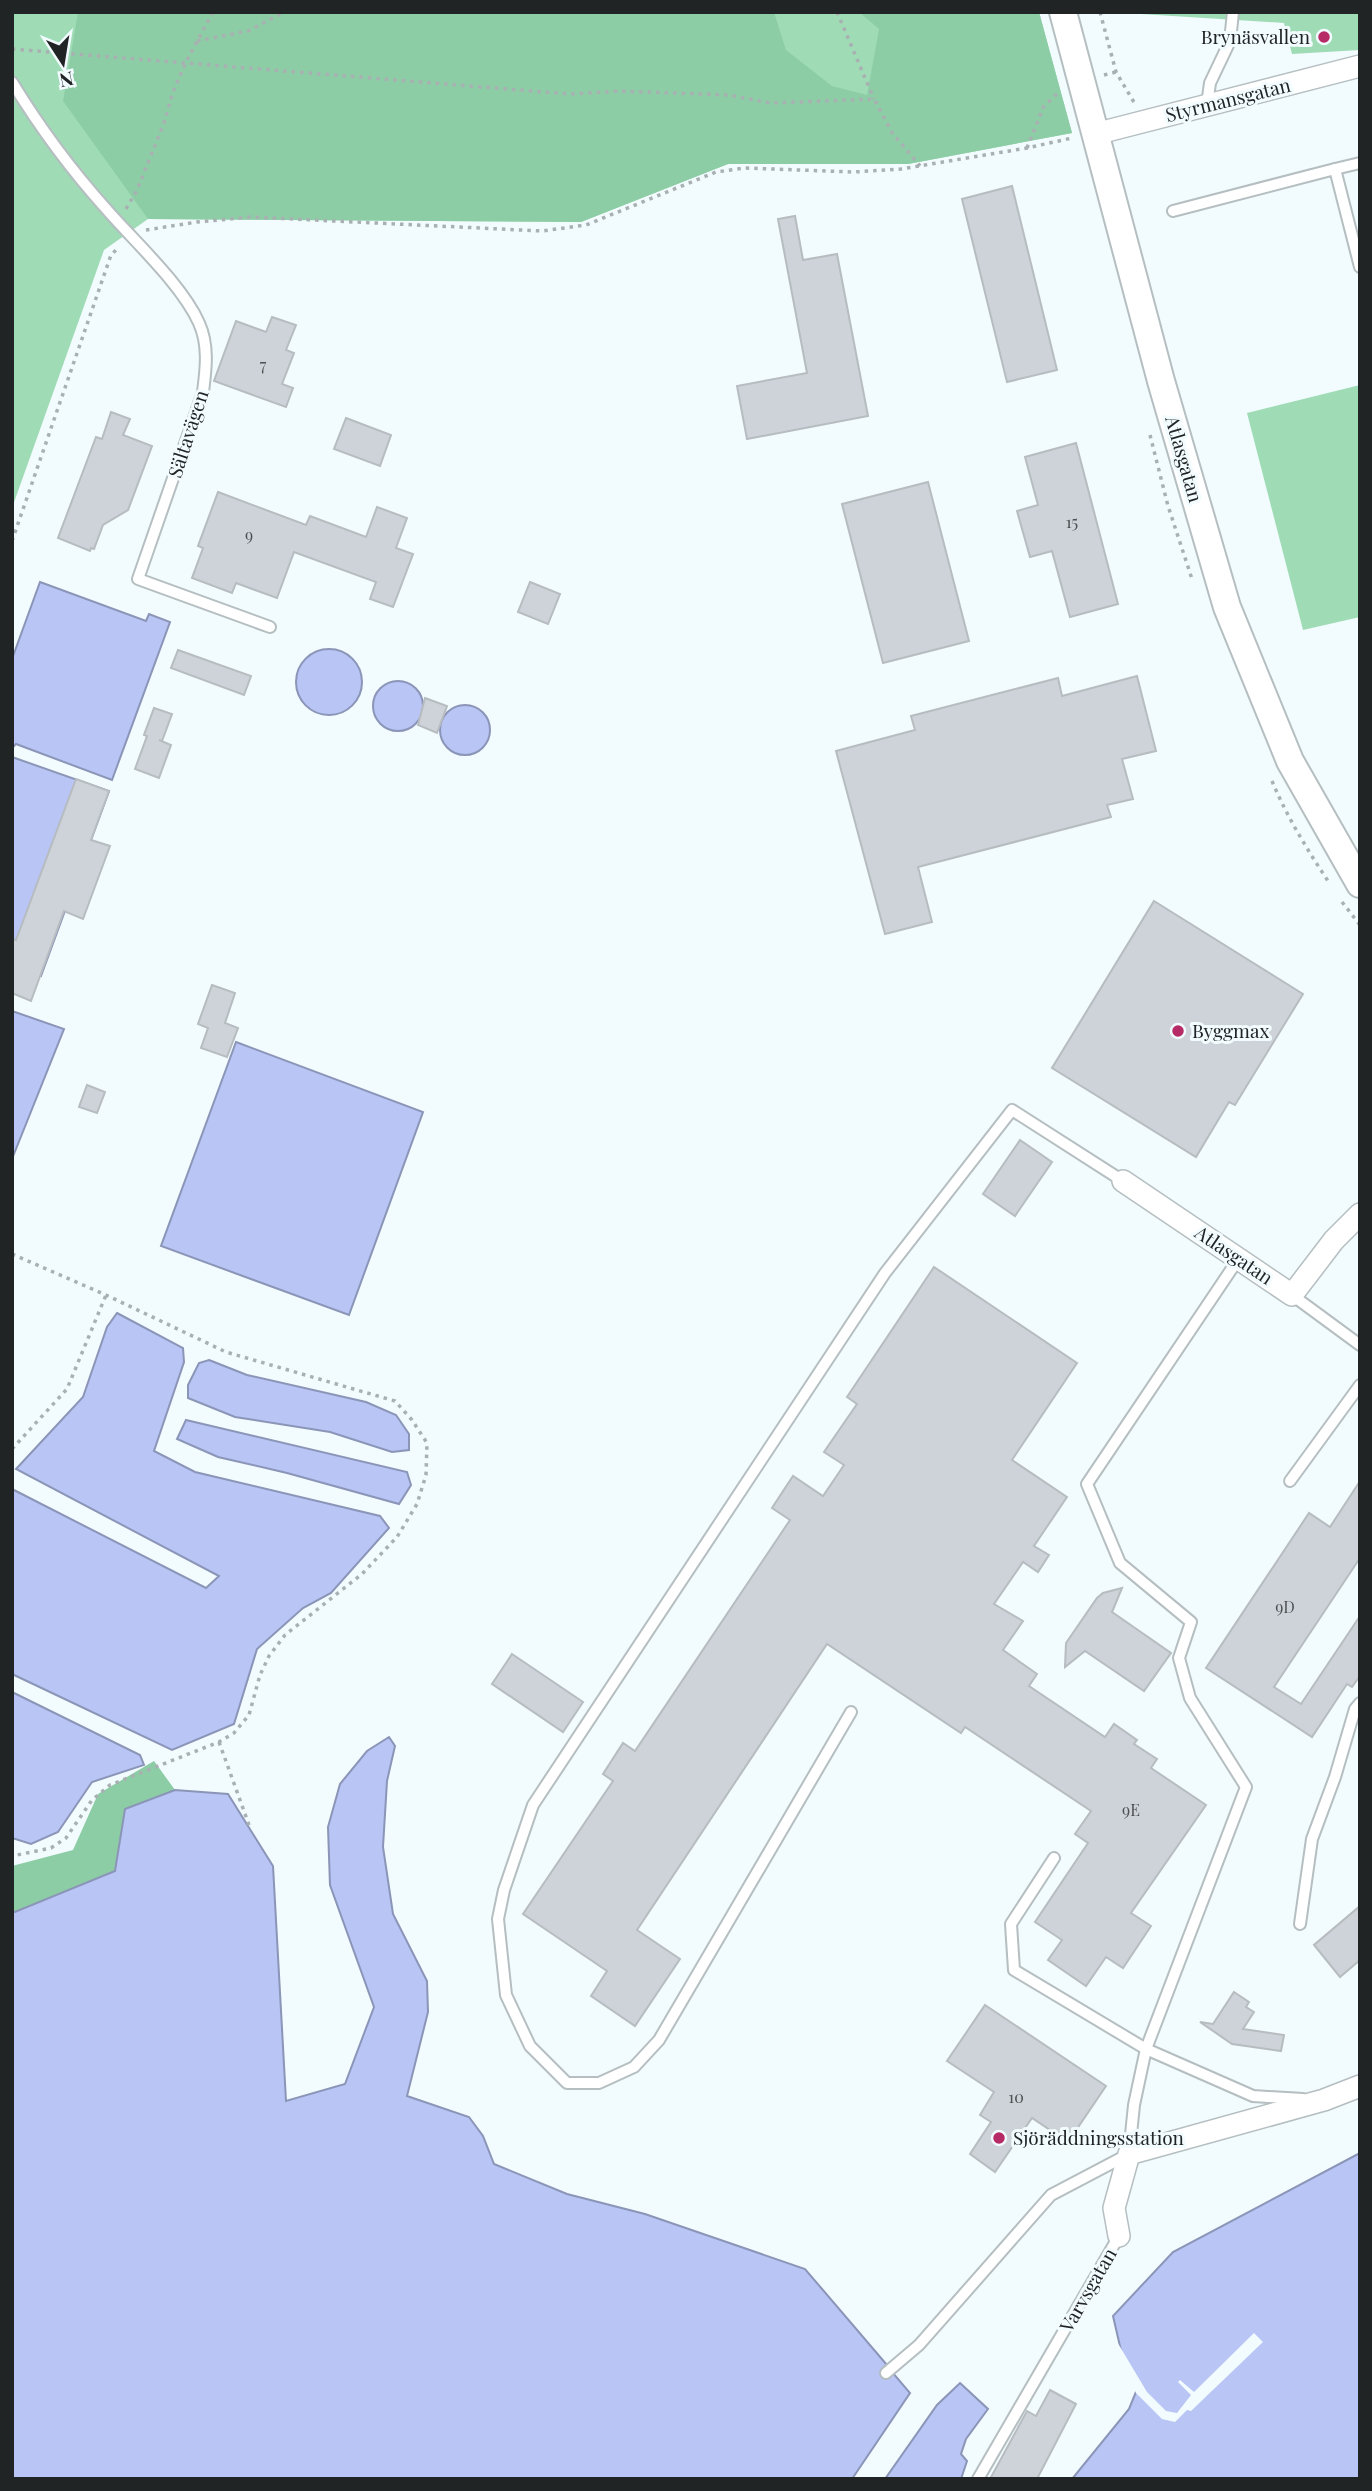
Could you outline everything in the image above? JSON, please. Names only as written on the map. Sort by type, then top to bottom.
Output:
[{"type":"street","name":"Atlasgatan","points":[[1063,12],[1086,135],[1227,607],[1290,761],[1360,884]]},
{"type":"street","name":"Styrmansgatan","points":[[1086,135],[1360,66]]},
{"type":"street","name":"Atlasgatan","points":[[1123,1181],[1292,1295],[1334,1240],[1360,1214]]},
{"type":"street","points":[[1129,2154],[1324,2100],[1360,2087]]},
{"type":"street","name":"Varvsgatan","points":[[1119,2236],[1114,2207],[1129,2154]]},
{"type":"lane","points":[[1207,105],[1210,83],[1230,41],[1233,12]]},
{"type":"lane","name":"Sältavägen","points":[[12,82],[37,122],[90,192],[175,286],[199,324],[207,362],[203,392],[138,579],[270,627]]},
{"type":"lane","points":[[1173,211],[1360,163]]},
{"type":"lane","points":[[1335,169],[1360,267]]},
{"type":"lane","points":[[851,1712],[659,2040],[635,2067],[599,2083],[567,2083],[530,2046],[506,1995],[498,1919],[533,1805],[885,1273],[1012,1110],[1123,1181]]},
{"type":"lane","points":[[886,2373],[919,2345],[1051,2195],[1129,2154],[1134,2105],[1146,2049],[1246,1787],[1190,1698],[1179,1658],[1191,1622],[1120,1563],[1087,1484],[1239,1258]]},
{"type":"lane","points":[[1292,1295],[1360,1345]]},
{"type":"lane","points":[[1290,1482],[1360,1385]]},
{"type":"lane","points":[[1300,1924],[1312,1839],[1360,1703]]},
{"type":"lane","points":[[1054,1858],[1012,1923],[1014,1970],[1146,2049],[1253,2096],[1324,2100]]},
{"type":"lane","name":"Varvsgatan","points":[[978,2479],[1119,2236]]},
{"type":"path","points":[[119,224],[136,190],[186,62],[213,12]]},
{"type":"path","points":[[196,41],[248,31],[284,12]]},
{"type":"path","points":[[836,12],[874,99],[893,135],[920,166]]},
{"type":"path","points":[[1100,12],[1116,72],[1145,121]]},
{"type":"path","points":[[12,49],[569,94],[620,91],[728,95],[771,103],[874,99]]},
{"type":"path","points":[[1027,148],[1044,106],[1065,87]]},
{"type":"path","points":[[12,541],[111,255],[130,236],[153,228],[251,218],[541,231],[586,225],[716,173],[745,168],[854,172],[920,166],[1086,135]]},
{"type":"path","points":[[12,1254],[226,1352],[395,1401],[412,1420],[426,1443],[426,1475],[416,1504],[397,1537],[362,1574],[285,1635],[269,1656],[260,1675],[249,1715],[234,1733],[219,1742],[110,1785],[92,1800],[66,1838],[51,1848],[12,1856]]},
{"type":"path","points":[[12,1449],[67,1389],[106,1295]]},
{"type":"path","points":[[219,1742],[249,1825]]},
{"type":"green space","points":[[12,12],[1039,12],[1072,133],[908,164],[728,164],[581,222],[148,219],[104,250],[12,508]]},
{"type":"green space","points":[[78,12],[774,12],[786,50],[832,86],[867,95],[879,29],[859,12],[1039,12],[1072,133],[908,164],[728,164],[581,222],[148,219],[63,101]]},
{"type":"green space","name":"Brynäsvallen","points":[[1109,12],[1360,12],[1360,50],[1292,54],[1284,23]]},
{"type":"green space","points":[[1360,385],[1360,617],[1303,630],[1247,413]]},
{"type":"green space","points":[[154,1761],[175,1790],[125,1809],[115,1871],[12,1911],[12,1866],[73,1850],[98,1794]]},
{"type":"water","points":[[40,582],[146,621],[149,614],[170,622],[112,780],[16,744],[12,748],[12,659]]},
{"type":"water","points":[[329,649],[342,652],[352,659],[359,669],[362,682],[359,695],[352,705],[342,712],[329,715],[316,712],[306,705],[299,695],[296,682],[299,669],[306,659],[316,652]]},
{"type":"water","points":[[398,681],[416,688],[423,706],[416,724],[398,731],[380,724],[373,706],[380,688]]},
{"type":"water","points":[[465,705],[483,712],[490,730],[483,748],[465,755],[447,748],[440,730],[447,712]]},
{"type":"water","points":[[12,757],[109,791],[41,976],[12,966]]},
{"type":"water","points":[[12,1011],[64,1029],[12,1159]]},
{"type":"water","points":[[236,1042],[423,1112],[349,1315],[161,1246]]},
{"type":"water","points":[[117,1313],[183,1348],[184,1362],[154,1451],[195,1472],[380,1516],[389,1528],[331,1593],[303,1608],[257,1649],[234,1724],[172,1750],[12,1674],[12,1489],[206,1588],[219,1576],[16,1469],[83,1397],[107,1327]]},
{"type":"water","points":[[209,1360],[247,1375],[366,1402],[396,1415],[409,1434],[409,1450],[392,1452],[330,1432],[235,1417],[188,1398],[188,1385],[199,1363]]},
{"type":"water","points":[[186,1420],[407,1472],[411,1485],[399,1504],[218,1457],[177,1439]]},
{"type":"water","points":[[12,1692],[140,1755],[144,1765],[92,1782],[58,1832],[31,1844],[12,1838]]},
{"type":"water","points":[[389,1737],[395,1746],[387,1781],[383,1847],[393,1914],[427,1981],[428,2012],[407,2096],[469,2117],[483,2136],[494,2164],[567,2194],[645,2214],[805,2269],[887,2365],[883,2369],[893,2373],[910,2393],[852,2479],[12,2479],[12,1911],[115,1871],[125,1809],[175,1790],[228,1794],[273,1866],[286,2101],[345,2084],[374,2007],[330,1885],[328,1827],[340,1784],[367,1751]]},
{"type":"water","points":[[1360,2153],[1360,2479],[1072,2479],[1129,2409],[1138,2387],[1122,2355],[1113,2316],[1173,2252]]},
{"type":"water","points":[[960,2383],[988,2409],[966,2439],[961,2454],[967,2461],[961,2479],[885,2479],[937,2405]]},
{"type":"pier","points":[[1254,2333],[1263,2342],[1191,2411],[1187,2410],[1175,2422],[1162,2419],[1136,2393],[1118,2356],[1113,2335],[1147,2392],[1166,2411],[1177,2413],[1191,2395],[1178,2382],[1180,2380],[1194,2392]]},
{"type":"building","points":[[1012,186],[1057,370],[1007,382],[962,199]]},
{"type":"building","points":[[795,216],[803,260],[837,254],[868,416],[747,439],[737,386],[807,373],[778,219]]},
{"type":"building","points":[[272,317],[296,325],[286,350],[294,353],[282,384],[293,388],[286,407],[214,381],[236,321],[266,332]]},
{"type":"building","points":[[111,412],[130,419],[123,435],[152,446],[128,510],[103,525],[94,549],[91,548],[90,551],[58,538],[96,437],[102,439]]},
{"type":"building","points":[[346,418],[391,435],[380,466],[334,449]]},
{"type":"building","points":[[1076,443],[1118,604],[1070,617],[1052,551],[1030,557],[1017,511],[1038,505],[1025,457]]},
{"type":"building","points":[[928,482],[969,641],[883,663],[842,504]]},
{"type":"building","points":[[218,492],[306,525],[310,516],[366,537],[377,507],[407,518],[396,548],[413,554],[393,607],[370,599],[376,582],[294,552],[277,598],[236,583],[232,593],[192,578],[203,548],[198,546]]},
{"type":"building","points":[[530,582],[560,594],[548,624],[518,612]]},
{"type":"building","points":[[178,650],[251,676],[244,695],[171,668]]},
{"type":"building","points":[[1137,676],[1156,751],[1122,759],[1133,799],[1107,805],[1111,817],[918,867],[932,922],[885,934],[836,751],[915,730],[911,716],[1058,678],[1062,696]]},
{"type":"building","points":[[425,698],[447,706],[437,733],[418,725]]},
{"type":"building","points":[[154,708],[172,714],[162,741],[159,740],[171,745],[159,778],[135,769]]},
{"type":"building","points":[[76,779],[109,791],[91,840],[110,846],[83,919],[64,911],[31,1001],[12,993],[12,939],[16,940]]},
{"type":"building","name":"Byggmax","points":[[1154,901],[1303,994],[1235,1105],[1229,1102],[1196,1157],[1052,1068]]},
{"type":"building","points":[[212,985],[235,993],[225,1023],[238,1028],[227,1057],[201,1048],[208,1028],[198,1024]]},
{"type":"building","points":[[87,1085],[105,1092],[97,1113],[79,1107]]},
{"type":"building","points":[[1020,1140],[1052,1162],[1015,1216],[983,1194]]},
{"type":"building","points":[[934,1267],[1077,1363],[1012,1460],[1067,1497],[1034,1546],[1049,1555],[1038,1572],[1023,1562],[994,1604],[1023,1621],[1003,1650],[1037,1674],[1029,1686],[1105,1737],[1114,1724],[1137,1740],[1134,1744],[1157,1759],[1151,1768],[1206,1805],[1131,1913],[1151,1926],[1123,1968],[1106,1957],[1086,1986],[1048,1960],[1062,1940],[1035,1922],[1088,1843],[1075,1834],[1091,1811],[965,1727],[961,1733],[827,1644],[637,1930],[680,1959],[635,2026],[591,1996],[607,1971],[523,1914],[613,1781],[603,1774],[623,1743],[635,1751],[790,1520],[772,1508],[793,1476],[823,1496],[844,1465],[824,1452],[857,1404],[847,1397]]},
{"type":"building","points":[[1360,1481],[1360,1558],[1274,1687],[1301,1704],[1360,1616],[1360,1676],[1352,1687],[1347,1684],[1312,1737],[1206,1668],[1309,1513],[1330,1527]]},
{"type":"building","points":[[1122,1588],[1112,1612],[1171,1653],[1144,1691],[1085,1651],[1065,1667],[1066,1643],[1097,1598],[1103,1593]]},
{"type":"building","points":[[512,1654],[583,1702],[563,1732],[492,1684]]},
{"type":"building","points":[[1360,1906],[1360,1960],[1340,1977],[1314,1945]]},
{"type":"building","points":[[1234,1992],[1249,2002],[1246,2007],[1254,2012],[1243,2029],[1284,2035],[1281,2051],[1232,2044],[1200,2022],[1213,2024]]},
{"type":"building","points":[[985,2005],[1106,2086],[1068,2142],[1032,2118],[995,2172],[970,2154],[991,2122],[980,2115],[994,2092],[947,2061]]},
{"type":"building","points":[[1050,2390],[1076,2404],[1037,2479],[990,2479],[1027,2411],[1036,2416]]},
{"type":"place","name":"Brynäsvallen","points":[[1324,37]]},
{"type":"place","name":"Byggmax","points":[[1178,1031]]},
{"type":"place","name":"Sjöräddningsstation","points":[[999,2138]]}]
